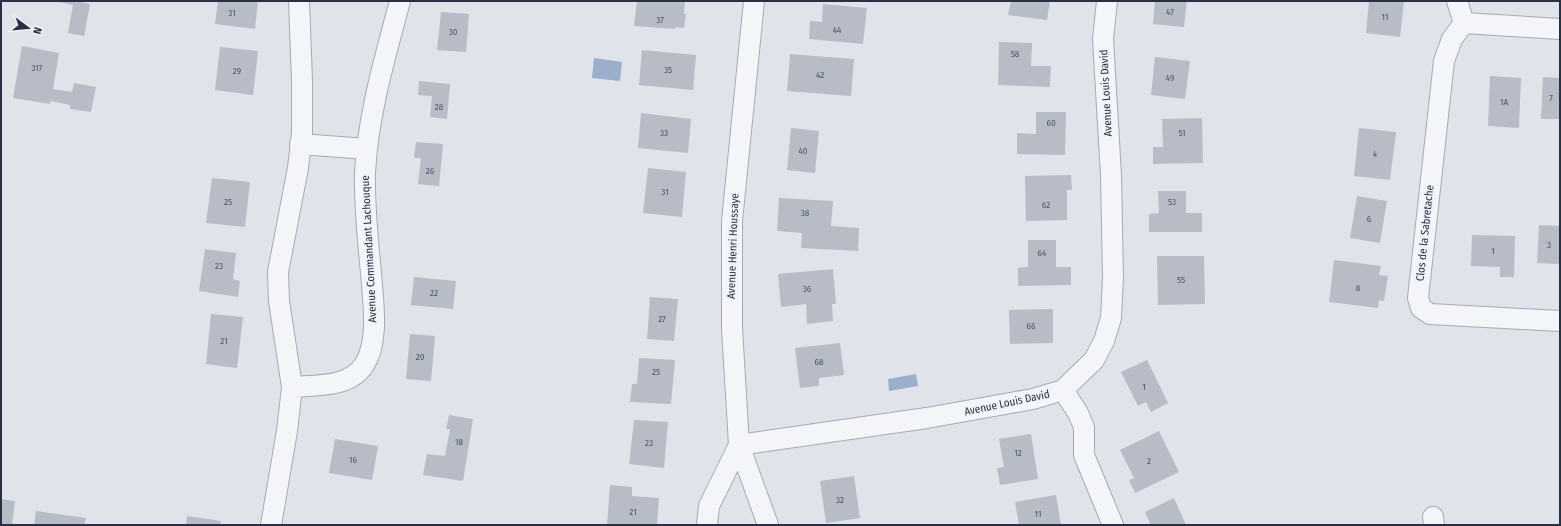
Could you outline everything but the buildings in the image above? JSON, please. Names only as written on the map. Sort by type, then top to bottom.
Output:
[{"type":"street","points":[[271,525],[287,431],[292,387],[279,301],[278,272],[298,168],[302,133],[299,1]]},
{"type":"street","name":"Avenue Commandant Lachouque","points":[[292,387],[342,382],[351,377],[364,365],[372,348],[373,302],[365,174],[367,149],[379,78],[400,1]]},
{"type":"street","name":"Avenue Henri Houssaye","points":[[754,1],[732,221],[732,328],[739,445],[768,525]]},
{"type":"street","name":"Avenue Louis David","points":[[739,445],[935,417],[1033,399],[1063,390],[1094,360],[1104,341],[1111,318],[1113,278],[1111,175],[1103,39],[1107,1]]},
{"type":"street","points":[[1457,1],[1464,23],[1560,30]]},
{"type":"street","name":"Clos de la Sabretache","points":[[1464,23],[1452,39],[1444,60],[1418,298],[1421,308],[1430,314],[1560,321]]},
{"type":"street","points":[[300,144],[367,149]]},
{"type":"street","points":[[1063,390],[1078,413],[1084,428],[1084,455],[1113,525]]},
{"type":"street","name":"Avenue Henri Houssaye","points":[[707,525],[710,506],[739,445]]},
{"type":"water","points":[[594,58],[622,62],[620,81],[592,78]]},
{"type":"water","points":[[916,374],[918,386],[889,391],[888,379]]}]
